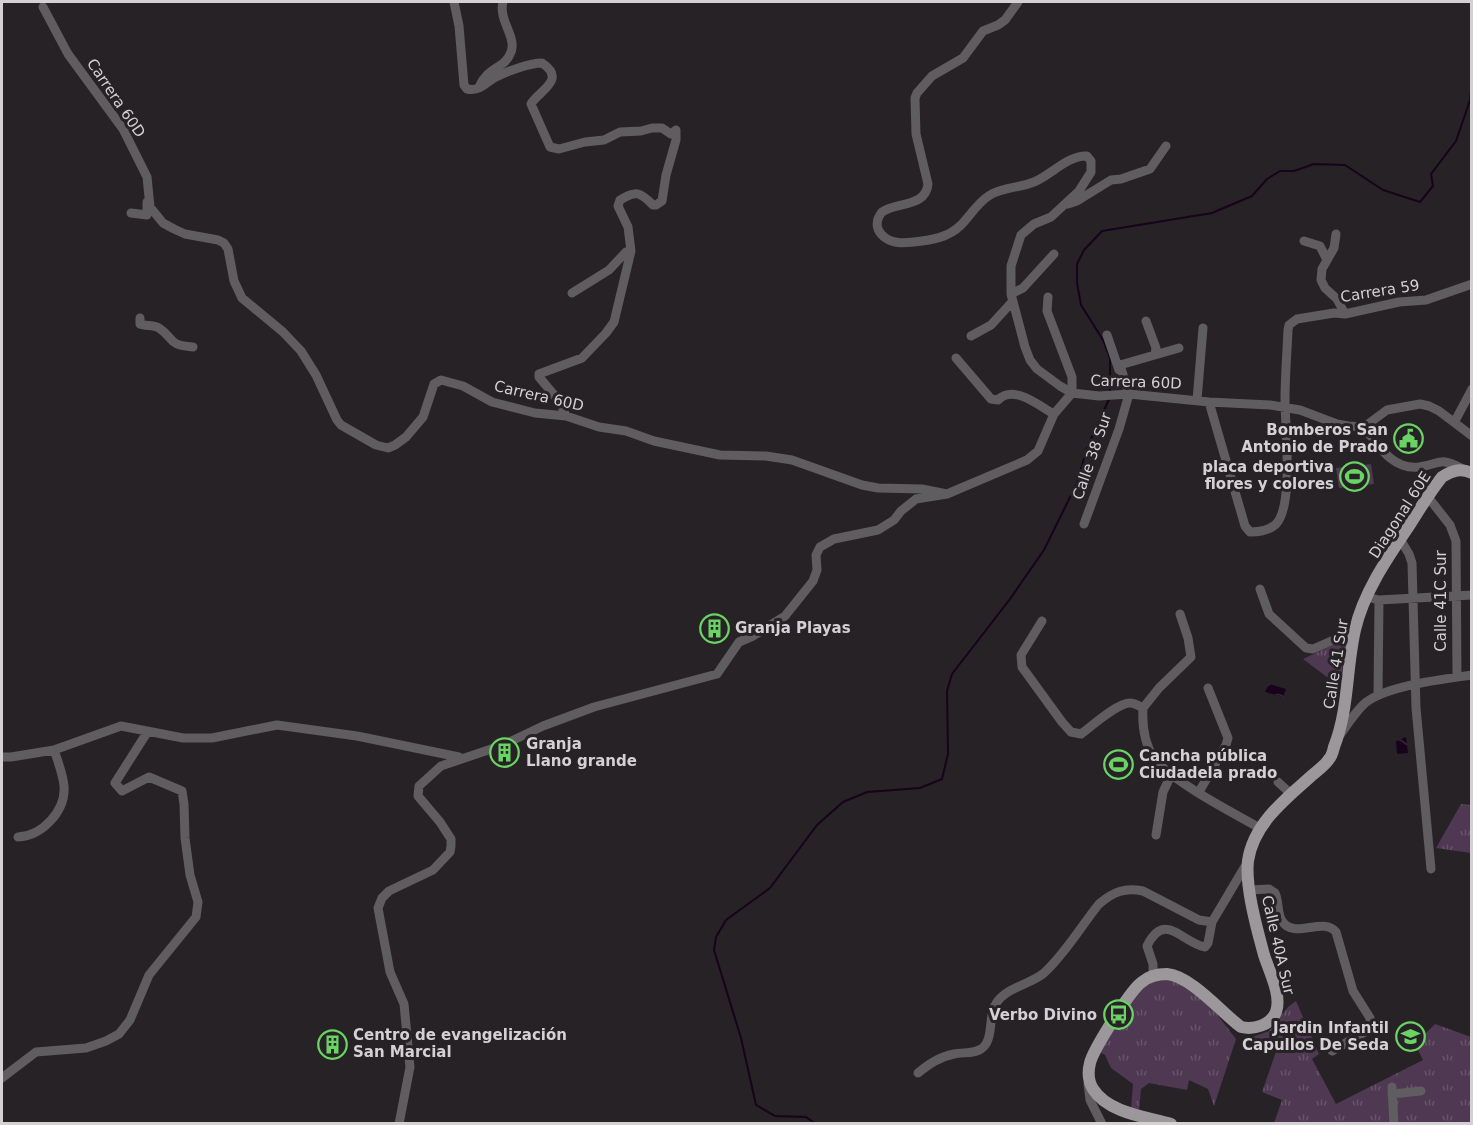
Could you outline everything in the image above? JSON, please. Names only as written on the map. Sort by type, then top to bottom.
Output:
[{"type":"main road","name":"Diagonal 60E","points":[[1372,599],[1400,539],[1442,477],[1450,472],[1468,471]]},
{"type":"main road","name":"Calle 41 Sur","points":[[1260,828],[1291,794],[1329,760],[1338,737],[1346,701],[1354,631],[1372,599]]},
{"type":"main road","points":[[1248,861],[1260,828]]},
{"type":"main road","name":"Calle 40A Sur","points":[[1153,976],[1167,974],[1175,976],[1202,994],[1241,1027],[1249,1029],[1258,1027],[1267,1023],[1276,1013],[1277,1000],[1264,956],[1250,890],[1248,861]]},
{"type":"main road","points":[[1153,976],[1142,981],[1133,991],[1095,1050],[1089,1073],[1093,1089],[1108,1104],[1171,1124]]},
{"type":"street","points":[[454,2],[459,26],[464,85],[470,90],[478,89],[498,76],[529,65],[542,63],[547,66],[551,83],[545,91],[532,100],[531,104],[547,143],[554,149],[604,140],[620,132],[662,128],[671,134],[676,130],[676,140],[666,175],[662,201],[653,205],[643,195],[637,194],[628,194],[620,200],[618,206],[628,227],[631,251],[623,277],[618,312],[610,328],[582,358],[539,374],[542,381],[560,402],[566,416]]},
{"type":"street","points":[[478,89],[489,71],[502,65],[511,53],[512,41],[502,13],[503,2]]},
{"type":"street","points":[[1018,2],[1002,23],[979,35],[963,58],[932,76],[920,88],[915,98],[916,134],[928,190],[917,200],[884,210],[878,218],[877,229],[887,239],[902,243],[944,236],[956,229],[989,195],[1007,188],[1035,182],[1069,161],[1087,156],[1092,161],[1091,172],[1079,191],[1051,218],[1026,229],[1017,241],[1011,267],[1012,297],[1030,360],[1037,369],[1072,393]]},
{"type":"street","name":"Carrera 60D","points":[[43,7],[68,54],[123,129],[147,177],[150,207],[163,223],[174,230],[224,243],[228,249],[234,281],[242,298],[283,332],[301,351],[341,425],[376,445],[387,448],[406,437],[423,417],[434,384],[441,380],[463,386],[492,402],[535,413],[566,416],[599,428],[626,431],[654,441],[701,452],[792,460],[862,485],[878,488],[922,489],[947,494]]},
{"type":"street","points":[[1066,204],[1077,201],[1111,180],[1150,169],[1167,146]]},
{"type":"street","points":[[131,213],[147,215],[148,199]]},
{"type":"street","points":[[1336,234],[1334,248],[1321,272],[1322,283],[1337,298],[1345,314]]},
{"type":"street","points":[[1304,242],[1320,246],[1327,260]]},
{"type":"street","points":[[572,293],[609,270],[626,252],[631,251]]},
{"type":"street","points":[[971,336],[991,325],[1012,297],[1054,254]]},
{"type":"street","name":"Carrera 59","points":[[1285,409],[1288,330],[1293,321],[1319,315],[1345,314],[1399,302],[1426,300],[1472,285]]},
{"type":"street","points":[[1048,297],[1047,311],[1072,377],[1072,393]]},
{"type":"street","points":[[140,318],[140,324],[158,327],[171,342],[193,347]]},
{"type":"street","points":[[1146,321],[1156,348],[1155,354]]},
{"type":"street","points":[[1197,400],[1203,328]]},
{"type":"street","points":[[1107,335],[1126,394]]},
{"type":"street","points":[[1126,394],[1121,364],[1179,348]]},
{"type":"street","points":[[956,358],[991,399],[998,400],[1002,396],[1018,394],[1054,414]]},
{"type":"street","points":[[1455,421],[1471,389]]},
{"type":"street","name":"Carrera 60D","points":[[462,757],[503,745],[543,726],[594,707],[717,674],[739,642],[785,616],[813,581],[817,570],[816,555],[820,548],[834,539],[878,530],[894,520],[916,499],[947,494],[1027,460],[1038,451],[1054,414],[1072,393],[1099,396],[1126,394],[1270,405],[1300,411],[1337,424],[1364,427]]},
{"type":"street","name":"Calle 38 Sur","points":[[1084,524],[1119,429],[1126,394]]},
{"type":"street","points":[[1209,402],[1245,526],[1250,532],[1260,532],[1276,524],[1284,508],[1286,492],[1285,409]]},
{"type":"street","points":[[1468,471],[1444,461],[1419,467],[1392,460],[1382,451],[1364,427],[1387,410],[1420,404],[1429,406],[1455,421],[1472,436]]},
{"type":"street","points":[[1427,464],[1434,466],[1442,477]]},
{"type":"street","name":"Calle 41C Sur","points":[[1428,498],[1454,534],[1457,677]]},
{"type":"street","points":[[1400,539],[1410,554],[1412,563],[1416,708],[1431,869]]},
{"type":"street","points":[[1260,589],[1269,614],[1306,648],[1313,649],[1354,631]]},
{"type":"street","points":[[1378,694],[1372,599],[1472,595]]},
{"type":"street","points":[[1180,614],[1188,638],[1191,657],[1159,688],[1143,708],[1142,723],[1147,744],[1155,759],[1172,773],[1199,792],[1260,828]]},
{"type":"street","points":[[1042,621],[1021,656],[1022,667],[1071,732],[1081,734],[1125,704],[1131,703],[1143,708]]},
{"type":"street","points":[[1338,737],[1364,704],[1378,694],[1472,675]]},
{"type":"street","points":[[1199,792],[1228,738],[1208,688]]},
{"type":"street","points":[[2,757],[54,750],[121,726],[183,738],[212,738],[277,724],[357,736],[462,757]]},
{"type":"street","points":[[2,1078],[36,1052],[86,1048],[119,1034],[130,1020],[149,975],[196,917],[198,902],[190,875],[182,791],[149,777],[122,791],[115,783],[148,731]]},
{"type":"street","points":[[18,837],[39,832],[59,807],[64,785],[54,750]]},
{"type":"street","points":[[399,1124],[410,1067],[404,1004],[390,972],[378,908],[382,898],[389,891],[433,870],[450,852],[451,839],[418,796],[419,786],[441,766],[462,757]]},
{"type":"street","points":[[1156,835],[1163,792],[1172,773]]},
{"type":"street","points":[[1278,783],[1291,794]]},
{"type":"street","points":[[1153,976],[1153,964],[1147,946],[1153,935],[1160,930],[1179,933],[1205,947],[1208,944],[1212,922],[1248,861]]},
{"type":"street","points":[[918,1073],[934,1060],[954,1054],[979,1051],[983,1048],[988,1041],[991,1015],[997,1002],[1011,991],[1044,973],[1082,924],[1109,895],[1121,890],[1134,889],[1164,900],[1199,920],[1212,922]]},
{"type":"street","points":[[1250,890],[1269,889],[1275,893],[1282,921],[1289,927],[1297,929],[1328,926],[1336,932],[1353,991],[1370,1018],[1371,1025],[1368,1030],[1332,1050]]},
{"type":"street","points":[[1089,1073],[1087,1079],[1090,1100],[1102,1124]]},
{"type":"street","points":[[1394,1124],[1392,1091],[1421,1091]]},
{"type":"green space","name":"placa deportiva flores y colores","points":[[1371,464],[1374,484],[1339,488],[1336,468]]},
{"type":"green space","points":[[1348,638],[1339,686],[1303,659]]},
{"type":"green space","name":"Cancha pública Ciudadela prado","points":[[1119,750],[1131,757],[1117,780],[1105,773]]},
{"type":"green space","points":[[1461,804],[1471,805],[1471,853],[1436,848]]},
{"type":"green space","points":[[1165,977],[1188,986],[1212,1008],[1236,1039],[1214,1106],[1208,1089],[1189,1080],[1187,1090],[1149,1083],[1141,1089],[1139,1111],[1131,1109],[1133,1084],[1111,1068],[1105,1055],[1098,1051],[1145,984]]},
{"type":"green space","points":[[1296,1001],[1319,1054],[1312,1059],[1336,1104],[1423,1060],[1415,1044],[1435,1024],[1471,1037],[1471,1123],[1274,1123],[1282,1100],[1262,1092],[1277,1049],[1247,1039],[1269,1031],[1289,1006]]},
{"type":"water","points":[[1269,684],[1286,689],[1283,697],[1265,692]]},
{"type":"water","points":[[1406,737],[1408,753],[1397,754],[1396,741]]},
{"type":"waterway","points":[[1110,392],[1110,358],[1103,340],[1081,305],[1077,283],[1077,264],[1084,250],[1102,231],[1212,213],[1252,196],[1267,179],[1280,171],[1294,171],[1314,164],[1345,165],[1383,190],[1420,202],[1433,186],[1431,174],[1456,141],[1470,100],[1472,82]]},
{"type":"waterway","points":[[816,1124],[806,1117],[775,1116],[756,1105],[741,1038],[714,950],[716,937],[726,920],[770,888],[817,825],[843,802],[867,792],[920,788],[942,779],[948,754],[947,691],[952,674],[1010,599],[1044,550],[1077,483],[1087,448],[1110,397]]},
{"type":"place","name":"Bomberos San Antonio de Prado","points":[[1409,439]]},
{"type":"place","name":"placa deportiva flores y colores","points":[[1355,476]]},
{"type":"place","name":"Granja Playas","points":[[714,628]]},
{"type":"place","name":"Granja Llano grande","points":[[505,753]]},
{"type":"place","name":"Cancha pública Ciudadela prado","points":[[1118,765]]},
{"type":"place","name":"Verbo Divino","points":[[1118,1015]]},
{"type":"place","name":"Jardin Infantil Capullos De Seda","points":[[1410,1037]]},
{"type":"place","name":"Centro de evangelización San Marcial","points":[[332,1044]]}]
